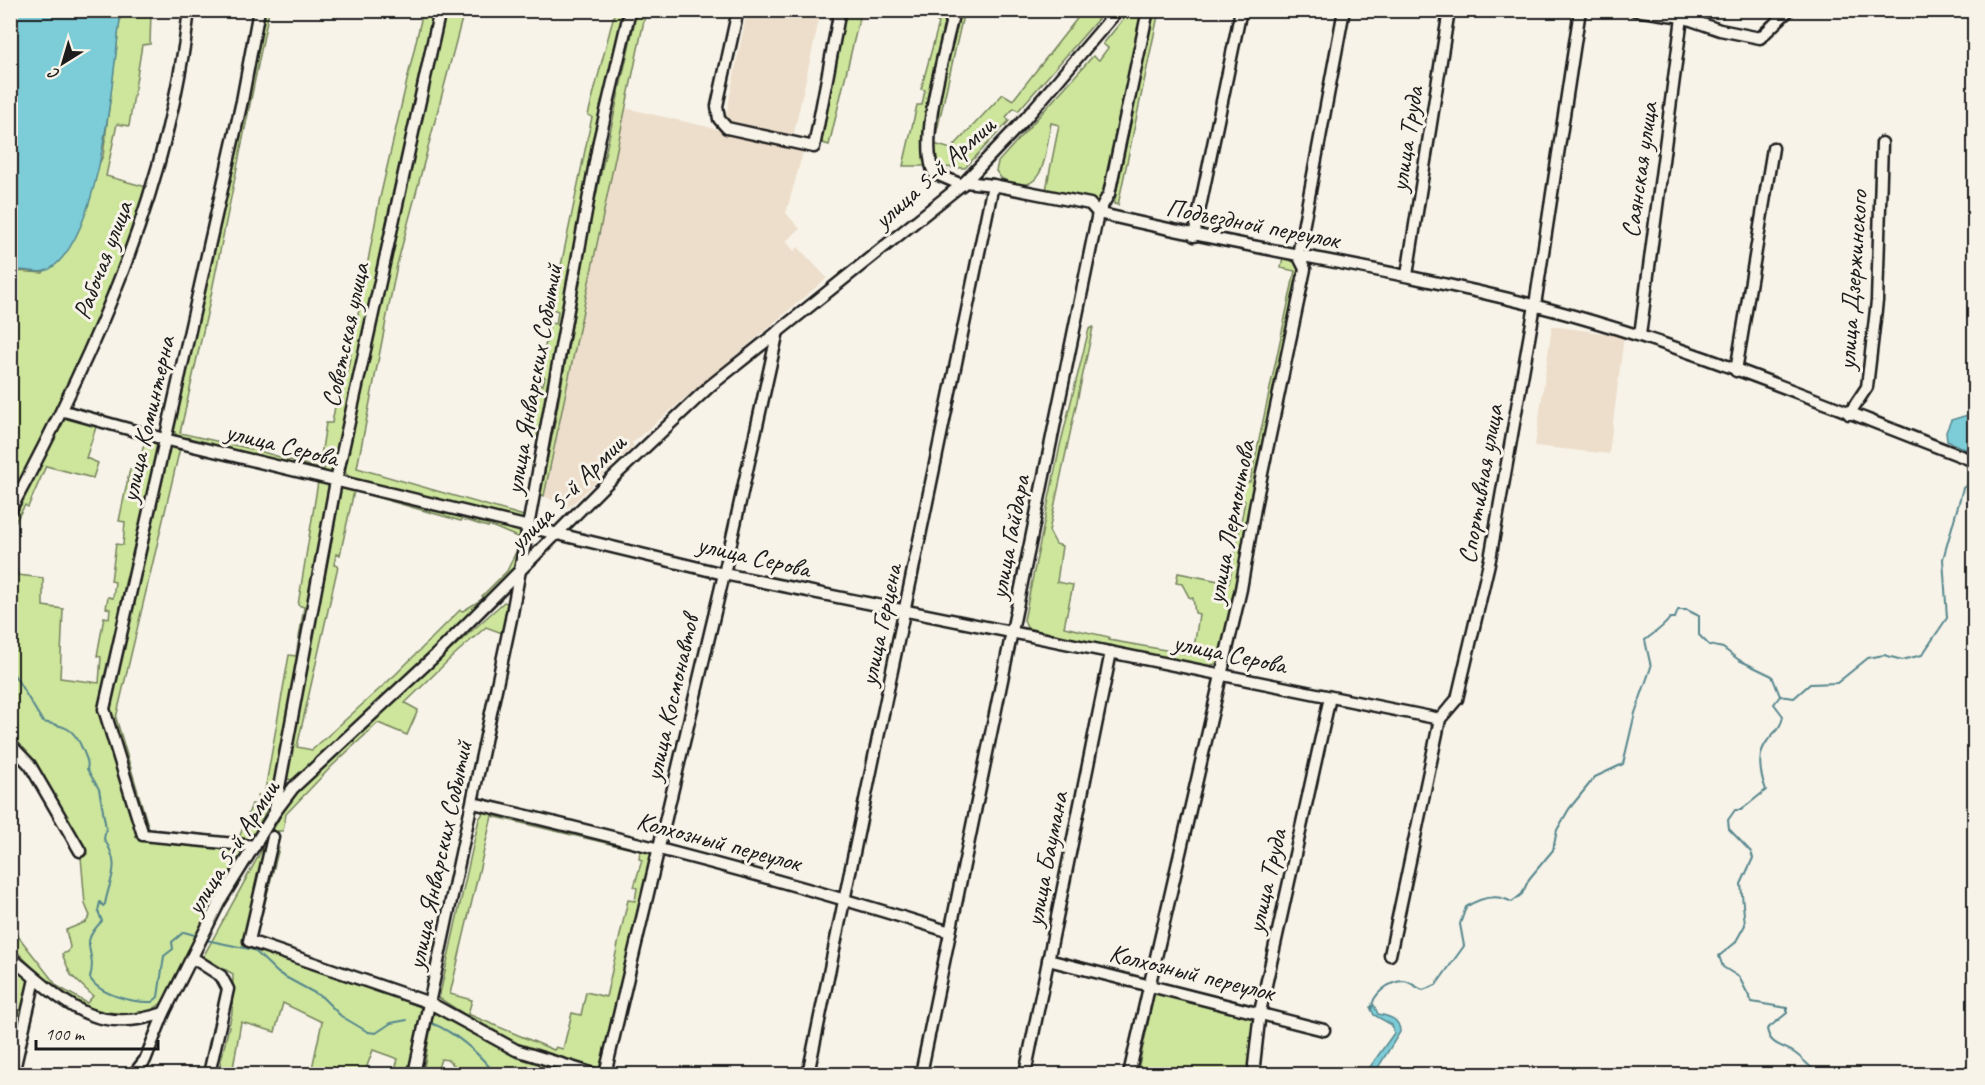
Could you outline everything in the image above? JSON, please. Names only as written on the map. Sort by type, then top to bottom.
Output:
[{"type":"street","name":"Рабочая улица","points":[[10,511],[64,411],[114,296],[153,189],[185,46],[189,10]]},
{"type":"street","name":"улица Коминтерна","points":[[255,846],[143,835],[104,709],[240,112],[259,10]]},
{"type":"street","name":"Советская улица","points":[[275,812],[336,480],[440,10]]},
{"type":"street","name":"улица Январских Событий","points":[[414,1074],[474,803],[530,526],[599,141],[630,10]]},
{"type":"street","points":[[738,10],[717,106],[718,119],[727,128],[814,147],[840,10]]},
{"type":"street","points":[[954,10],[928,135],[929,164],[934,173],[964,184]]},
{"type":"street","name":"улица 5-й Армии","points":[[135,1074],[145,1060],[164,1013],[219,903],[275,812],[293,788],[436,654],[662,430],[778,331],[964,184],[1025,119],[1118,10]]},
{"type":"street","name":"улица Гайдара","points":[[921,1074],[1098,213],[1109,194],[1148,10]]},
{"type":"street","points":[[1194,237],[1241,10]]},
{"type":"street","name":"улица Лермонтова","points":[[1129,1074],[1241,589],[1256,502],[1305,269],[1299,255],[1344,10]]},
{"type":"street","name":"улица Труда","points":[[1407,275],[1449,10]]},
{"type":"street","points":[[1635,10],[1683,14],[1720,30],[1760,38],[1789,10]]},
{"type":"street","name":"Спортивная улица","points":[[1390,955],[1440,719],[1457,699],[1490,559],[1535,305],[1579,11]]},
{"type":"street","name":"Саянская улица","points":[[1640,335],[1683,14]]},
{"type":"street","name":"улица Дзержинского","points":[[1849,414],[1867,387],[1877,301],[1882,143]]},
{"type":"street","points":[[1736,371],[1773,148]]},
{"type":"street","name":"Подъездной переулок","points":[[964,184],[993,185],[1090,204],[1098,213],[1194,237],[1407,275],[1535,305],[1640,335],[1974,461]]},
{"type":"street","name":"улица Герцена","points":[[808,1074],[993,185]]},
{"type":"street","name":"улица Космонавтов","points":[[605,1074],[724,573],[778,331]]},
{"type":"street","name":"улица Серова","points":[[64,411],[164,439],[724,573],[1440,719]]},
{"type":"street","name":"улица Баумана","points":[[1025,1074],[1111,652]]},
{"type":"street","name":"улица Труда","points":[[1257,1074],[1254,1065],[1260,1012],[1330,697]]},
{"type":"street","points":[[10,744],[30,765],[80,851]]},
{"type":"street","name":"Колхозный переулок","points":[[474,803],[659,848],[846,899],[950,933]]},
{"type":"street","points":[[273,837],[249,941],[430,1003],[507,1046],[594,1074]]},
{"type":"street","points":[[10,957],[62,1001],[97,1017],[122,1022],[144,1020],[164,1013]]},
{"type":"street","points":[[193,958],[221,976],[228,989],[209,1074]]},
{"type":"street","name":"Колхозный переулок","points":[[1048,960],[1324,1030]]},
{"type":"street","points":[[14,1074],[35,979]]},
{"type":"shaded area","points":[[747,11],[821,11],[793,137],[730,123],[726,115]]},
{"type":"shaded area","points":[[625,108],[804,149],[786,213],[800,229],[786,241],[794,251],[798,247],[827,278],[632,443],[634,446],[568,508],[544,496]]},
{"type":"shaded area","points":[[1552,326],[1624,336],[1609,454],[1535,446]]},
{"type":"green space","points":[[121,11],[151,11],[150,44],[142,45],[129,126],[117,124],[106,176],[150,188],[122,266],[64,402],[11,502],[11,273],[15,271],[43,273],[103,156]]},
{"type":"green space","points":[[264,11],[269,11],[209,305],[180,433],[256,450],[324,470],[327,458],[321,456],[326,423],[332,423],[340,379],[346,379],[379,202],[423,11],[434,11],[386,223],[333,475],[178,438],[174,430]]},
{"type":"green space","points":[[445,11],[464,11],[397,265],[357,468],[524,516],[540,437],[530,434],[538,384],[543,385],[545,377],[539,375],[550,323],[556,324],[558,311],[552,309],[592,117],[588,115],[615,11],[627,11],[525,520],[352,478],[346,474],[345,468]]},
{"type":"green space","points":[[637,11],[646,11],[544,496],[540,494],[591,218]]},
{"type":"green space","points":[[846,11],[861,11],[829,145],[819,142]]},
{"type":"green space","points":[[939,11],[948,11],[925,138],[926,166],[903,166],[917,105],[922,105],[925,90],[921,89],[939,23],[937,22]]},
{"type":"green space","points":[[957,11],[964,11],[934,144],[951,149],[1003,94],[1013,100],[1083,11],[1105,11],[1018,111],[1014,108],[1006,117],[1009,121],[965,168],[937,167],[932,159],[938,99]]},
{"type":"green space","points":[[1130,11],[1159,11],[1118,205],[1114,204],[1140,75],[1130,73],[1103,202],[1046,190],[1059,125],[1051,123],[1044,161],[1035,180],[1027,184],[1016,184],[1001,178],[996,171],[998,162],[1093,56],[1099,60],[1108,48],[1103,44]]},
{"type":"green space","points":[[1283,257],[1296,263],[1300,275],[1219,663],[1205,667],[1027,628],[1024,620],[1060,446],[1089,329],[1093,327],[1049,531],[1056,544],[1062,546],[1057,582],[1073,585],[1064,627],[1109,637],[1109,640],[1193,655],[1199,614],[1195,613],[1193,598],[1189,597],[1182,584],[1176,583],[1178,573],[1229,583],[1245,501],[1239,499],[1243,481],[1250,482],[1295,271],[1281,268]]},
{"type":"green space","points":[[67,415],[97,424],[86,458],[98,463],[93,478],[46,466],[28,507],[25,505],[11,529],[11,522]]},
{"type":"green space","points":[[146,437],[160,440],[125,583],[101,706],[104,719],[139,841],[230,845],[244,850],[170,995],[151,1010],[129,1016],[107,1014],[85,1005],[64,992],[44,977],[11,945],[11,927],[57,986],[87,1003],[93,996],[71,975],[62,954],[68,952],[70,947],[66,930],[86,922],[90,916],[85,904],[81,857],[87,854],[39,772],[11,733],[10,549],[18,575],[43,578],[43,606],[63,609],[60,678],[99,683],[101,657],[97,656],[104,617],[109,618],[110,609],[106,608],[108,597],[113,598],[115,582],[111,581],[116,544],[123,545],[125,522],[119,521],[130,469],[137,471]]},
{"type":"green space","points":[[167,444],[181,444],[116,718],[149,829],[146,827],[109,709],[114,671]]},
{"type":"green space","points":[[318,482],[332,485],[272,800],[250,841],[239,838],[252,804],[256,805],[258,795],[264,796],[289,655],[296,656],[304,607],[298,605]]},
{"type":"green space","points":[[342,485],[527,531],[514,571],[295,780],[286,779]],"holes":[[[354,491],[461,521],[462,519],[488,527],[489,525],[522,539],[507,571],[482,596],[484,598],[463,611],[460,610],[396,674],[312,750],[297,747],[338,566],[334,565],[336,554],[340,555]]]},
{"type":"green space","points":[[504,602],[507,603],[502,633],[486,627],[405,703],[418,710],[407,735],[378,723],[286,814],[283,831],[278,831],[275,847],[279,848],[256,937],[386,982],[383,993],[420,1004],[421,1017],[408,1074],[394,1074],[398,1059],[373,1050],[364,1074],[311,1073],[322,1022],[283,1003],[275,1032],[241,1022],[232,1074],[218,1074],[232,1013],[233,974],[203,957],[286,806],[299,789],[369,723]]},
{"type":"green space","points":[[485,810],[655,848],[603,1072],[506,1041],[439,998],[479,819]],"holes":[[[492,816],[640,851],[639,859],[642,860],[634,887],[637,888],[635,901],[628,900],[606,997],[586,992],[581,1015],[572,1013],[563,1049],[556,1047],[554,1050],[468,1014],[472,1000],[450,994]]]},
{"type":"green space","points":[[11,961],[26,976],[29,985],[11,1061],[11,991],[17,971],[11,968]]},
{"type":"green space","points":[[1155,991],[1252,1015],[1256,1021],[1253,1074],[1137,1074]]},
{"type":"green space","points":[[437,1012],[588,1074],[464,1074],[448,1060],[441,1059],[436,1074],[423,1074],[433,1014]]},
{"type":"water","points":[[11,10],[121,11],[109,108],[95,184],[84,218],[71,246],[54,266],[37,272],[21,270],[11,273]]},
{"type":"water","points":[[1974,413],[1974,453],[1947,441],[1946,432],[1951,420]]},
{"type":"water","points":[[1374,1005],[1378,1014],[1396,1021],[1400,1032],[1374,1074],[1365,1074],[1394,1033],[1392,1025],[1374,1015],[1370,1007]]},
{"type":"waterway","points":[[1780,696],[1794,698],[1810,684],[1837,683],[1868,658],[1884,655],[1902,660],[1922,655],[1947,618],[1943,559],[1963,488],[1974,482]]},
{"type":"waterway","points":[[1372,1008],[1378,993],[1393,983],[1404,981],[1423,990],[1436,985],[1464,946],[1460,924],[1466,907],[1489,897],[1512,902],[1522,894],[1529,879],[1553,850],[1557,830],[1569,809],[1595,777],[1623,764],[1635,713],[1651,667],[1645,640],[1670,618],[1675,618],[1678,610],[1687,610],[1699,616],[1699,635],[1709,645],[1723,648],[1739,660],[1772,676],[1780,696],[1774,704],[1783,716],[1782,720],[1762,751],[1761,771],[1766,790],[1741,810],[1735,810],[1728,820],[1729,829],[1751,852],[1753,858],[1741,884],[1745,925],[1735,943],[1719,956],[1723,967],[1739,977],[1752,1002],[1787,1008],[1787,1013],[1767,1029],[1769,1035],[1774,1042],[1796,1054],[1818,1074]]},
{"type":"waterway","points":[[10,668],[43,722],[68,729],[76,737],[87,760],[87,769],[99,789],[106,828],[104,839],[114,864],[105,904],[103,906],[100,902],[98,911],[102,921],[90,937],[89,948],[92,960],[90,978],[101,989],[118,997],[152,1002],[158,997],[164,956],[173,949],[172,942],[184,932],[198,936]]},
{"type":"waterway","points":[[206,940],[254,950],[278,973],[322,997],[341,1016],[368,1032],[376,1033],[391,1023],[407,1020]]},
{"type":"waterway","points":[[431,1023],[466,1044],[495,1074]]}]
